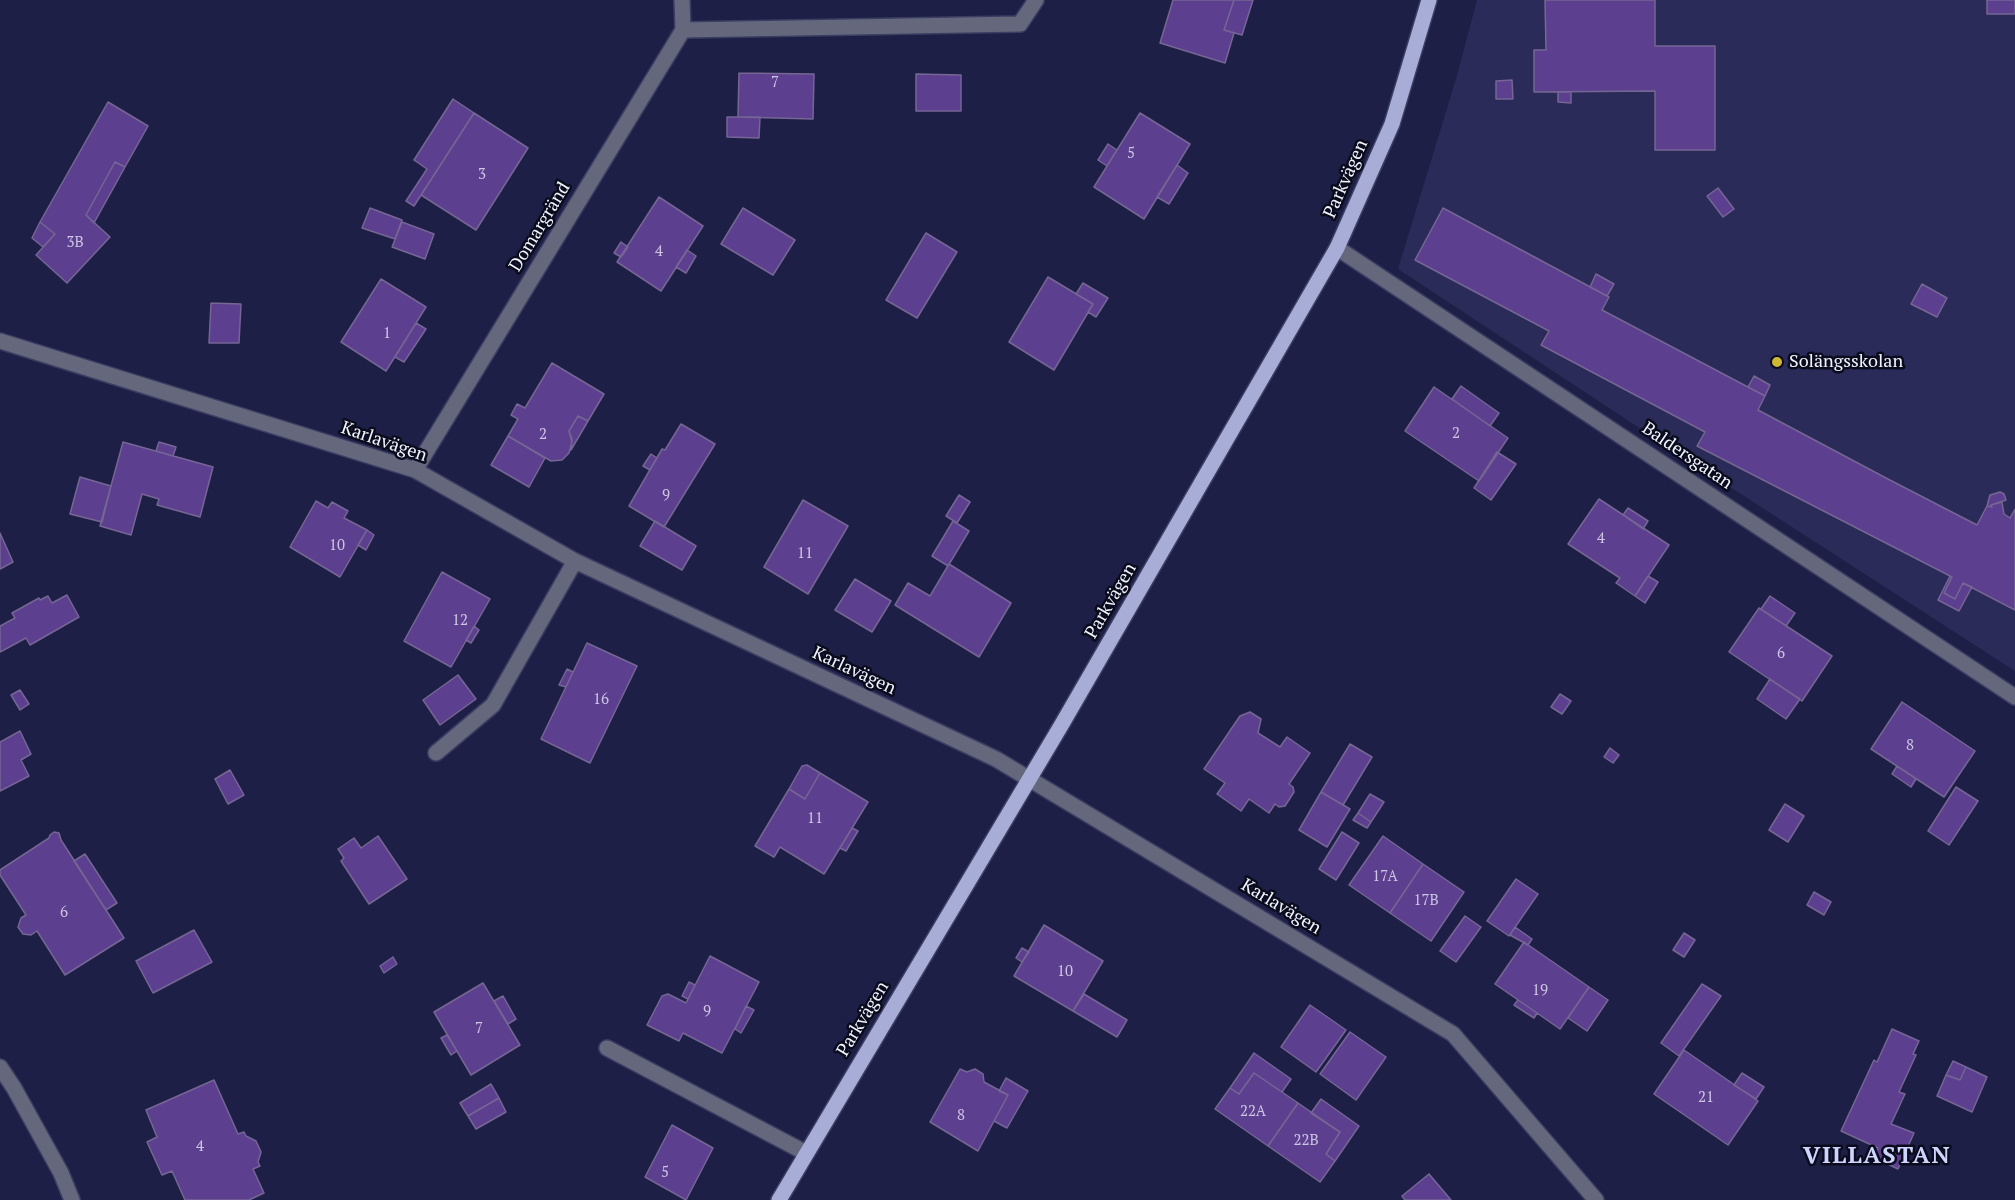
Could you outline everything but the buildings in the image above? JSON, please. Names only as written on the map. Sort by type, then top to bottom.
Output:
[{"type":"main road","name":"Parkvägen","points":[[779,1200],[1030,778],[1337,248],[1392,124],[1430,0]]},
{"type":"street","points":[[682,0],[683,30],[1020,24],[1035,0]]},
{"type":"street","name":"Domargränd","points":[[415,470],[683,30]]},
{"type":"street","name":"Baldersgatan","points":[[1337,248],[2015,697]]},
{"type":"street","name":"Karlavägen","points":[[0,341],[415,470],[575,561],[996,759],[1453,1034],[1596,1200]]},
{"type":"street","points":[[436,753],[493,705],[575,561]]},
{"type":"street","points":[[607,1048],[806,1153]]},
{"type":"street","points":[[0,1067],[61,1173],[72,1200]]},
{"type":"shaded area","name":"Solängsskolan","points":[[1477,0],[2015,0],[2015,671],[1398,269],[1456,79]]},
{"type":"place","name":"Solängsskolan","points":[[1777,362]]},
{"type":"district","name":"VILLASTAN","points":[[1877,1156]]}]
